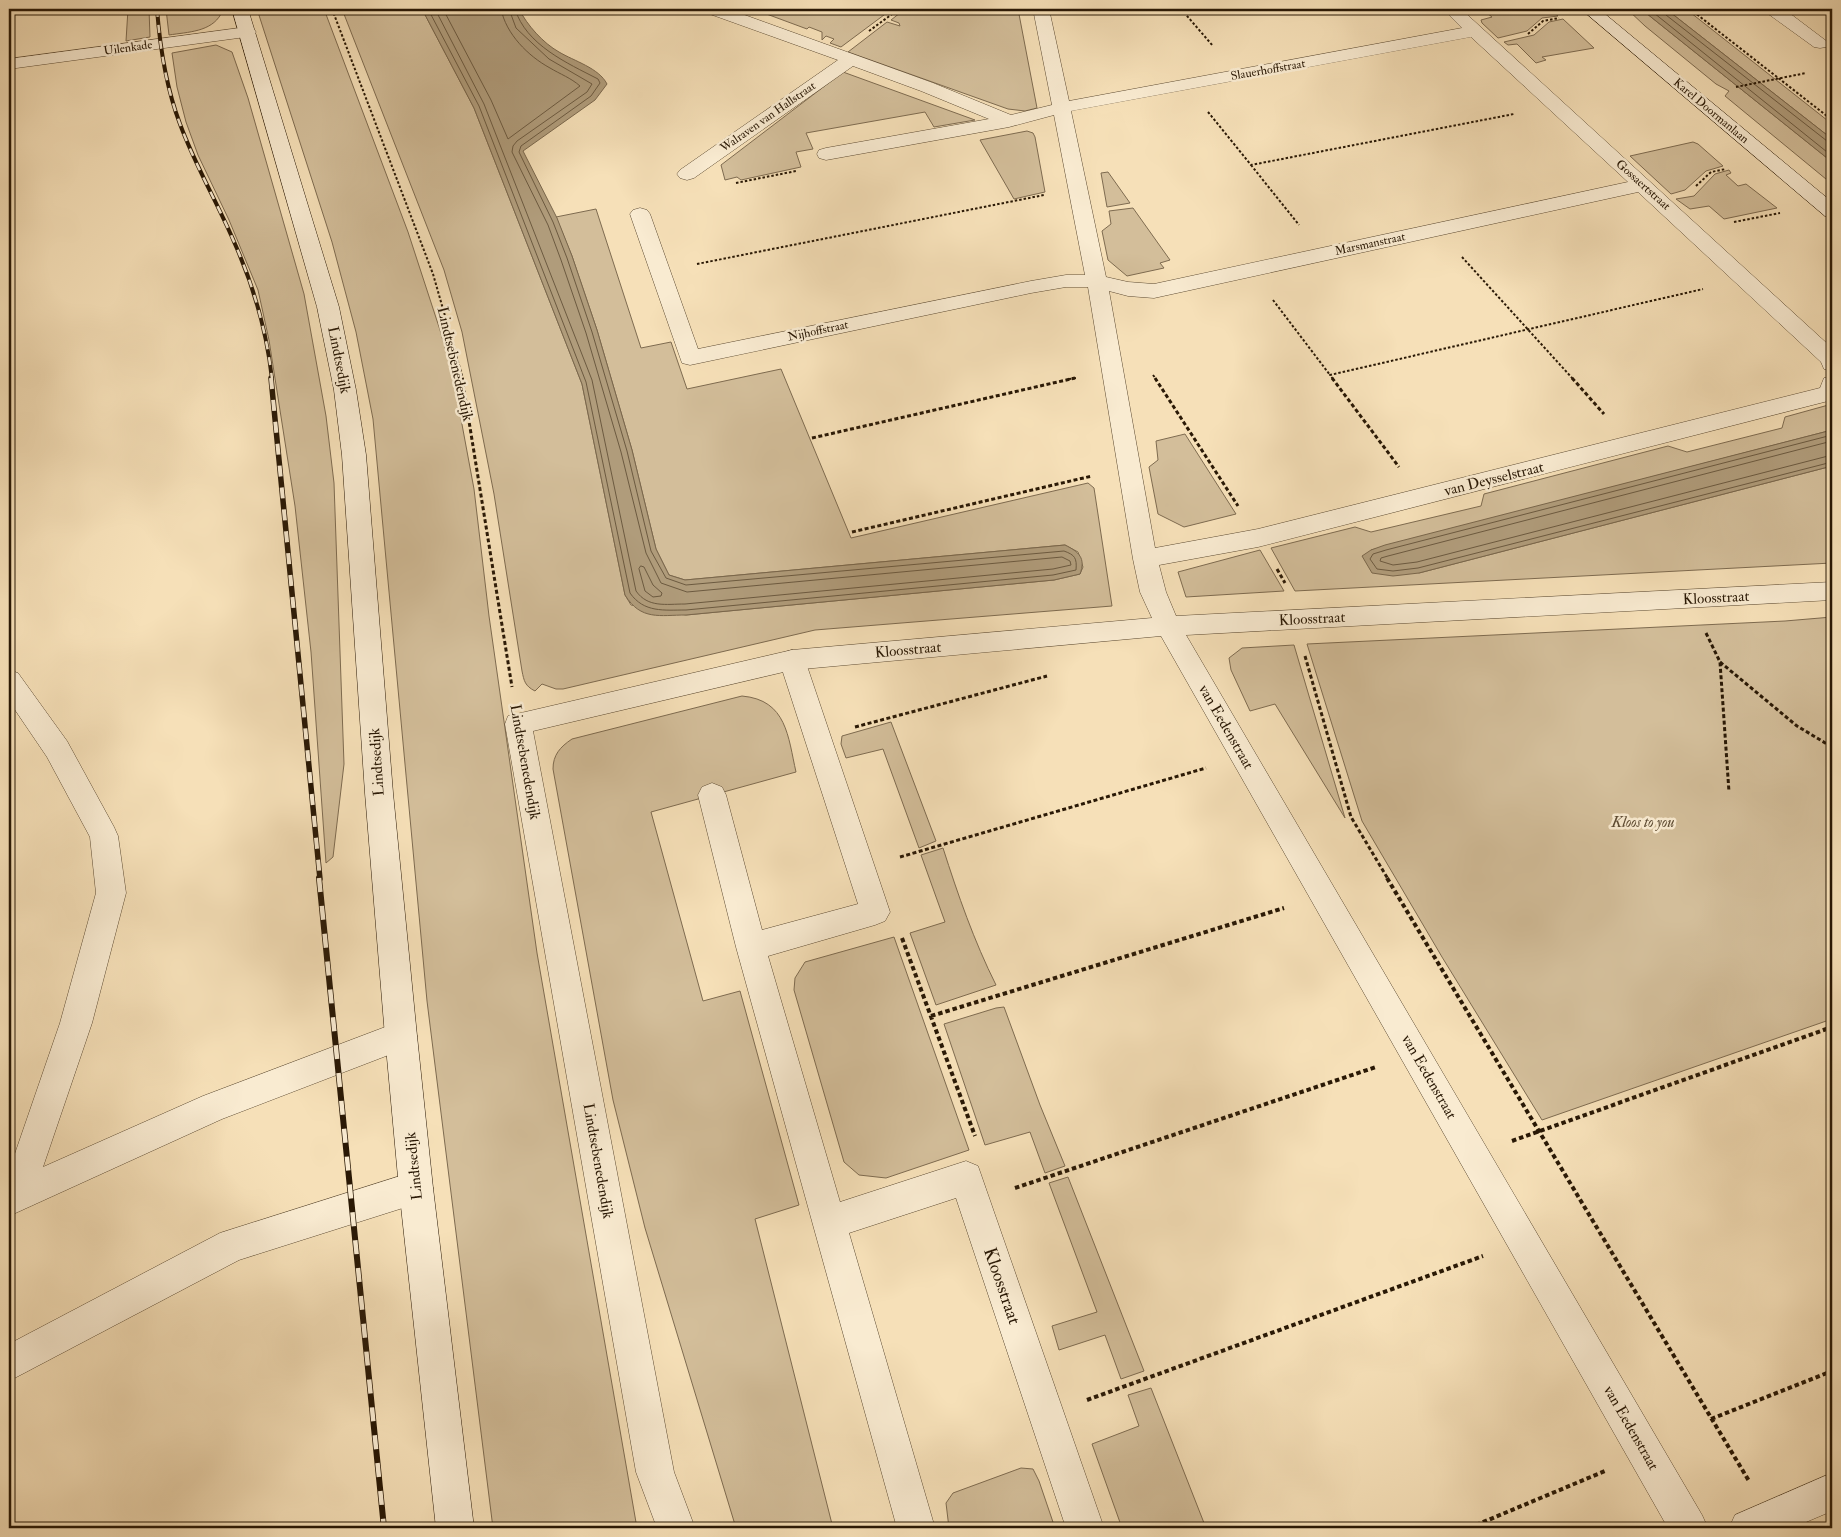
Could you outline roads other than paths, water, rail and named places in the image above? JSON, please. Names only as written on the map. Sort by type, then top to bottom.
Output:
[{"type":"street","points":[[713,9],[927,88],[1009,121]]},
{"type":"street","name":"Gossaertstraat","points":[[1451,9],[1832,360],[1832,364]]},
{"type":"street","name":"Karel Doormanlaan","points":[[1589,9],[1832,212]]},
{"type":"street","points":[[1773,9],[1820,43]]},
{"type":"street","points":[[1043,18],[1097,281],[1145,559],[1153,592],[1168,626]]},
{"type":"street","name":"Uilenkade","points":[[9,64],[243,21]]},
{"type":"street","name":"Lindtsedijk","points":[[243,21],[328,307],[345,390],[354,465],[401,1036],[416,1188],[455,1528]]},
{"type":"street","name":"Slauerhoffstraat","points":[[1060,108],[1238,75],[1482,37]]},
{"type":"street","name":"Walraven van Hallstraat","points":[[687,174],[850,60]]},
{"type":"street","points":[[826,154],[1009,121],[1060,108]]},
{"type":"street","name":"Marsmanstraat","points":[[1097,281],[1128,289],[1154,291],[1643,185]]},
{"type":"street","name":"Nijhoffstraat","points":[[640,214],[690,358],[1031,287],[1066,282],[1097,281]]},
{"type":"street","name":"van Deysselstraat","points":[[1145,559],[1258,538],[1631,444],[1830,393],[1832,383]]},
{"type":"street","name":"Kloosstraat","points":[[518,724],[792,660],[1168,626],[1832,591]]},
{"type":"street","name":"van Eedenstraat","points":[[1168,626],[1689,1528]]},
{"type":"street","points":[[751,947],[875,912],[792,660]]},
{"type":"street","points":[[9,680],[57,749],[104,836],[111,893],[76,1023],[13,1197]]},
{"type":"street","name":"Lindtsebenedendijk","points":[[518,724],[655,1472],[676,1528]]},
{"type":"street","points":[[712,795],[751,947],[916,1528]]},
{"type":"street","points":[[13,1197],[214,1107],[401,1036]]},
{"type":"street","points":[[9,1362],[232,1245],[416,1188]]},
{"type":"street","name":"Kloosstraat","points":[[830,1222],[970,1190],[1084,1528]]},
{"type":"street","points":[[1760,1523],[1832,1492]]},
{"type":"water","points":[[422,9],[519,9],[541,39],[559,52],[592,69],[607,84],[595,100],[523,151],[557,218],[572,256],[597,330],[632,450],[656,549],[669,575],[685,580],[1065,545],[1080,556],[1082,568],[1080,574],[1054,580],[686,615],[652,615],[644,613],[631,603],[625,595],[582,384],[474,108]]},
{"type":"water","points":[[1641,9],[1666,9],[1832,139],[1832,162]]},
{"type":"water","points":[[1832,430],[1832,466],[1419,573],[1393,576],[1372,573],[1362,556],[1371,550],[1385,545]]},
{"type":"railway","points":[[157,9],[164,67],[175,110],[186,139],[242,260],[259,311],[272,379]]},
{"type":"railway","points":[[271,378],[320,879]]},
{"type":"railway","points":[[319,878],[384,1528]]},
{"type":"park label","name":"Kloos to you","points":[[1643,822]]}]
